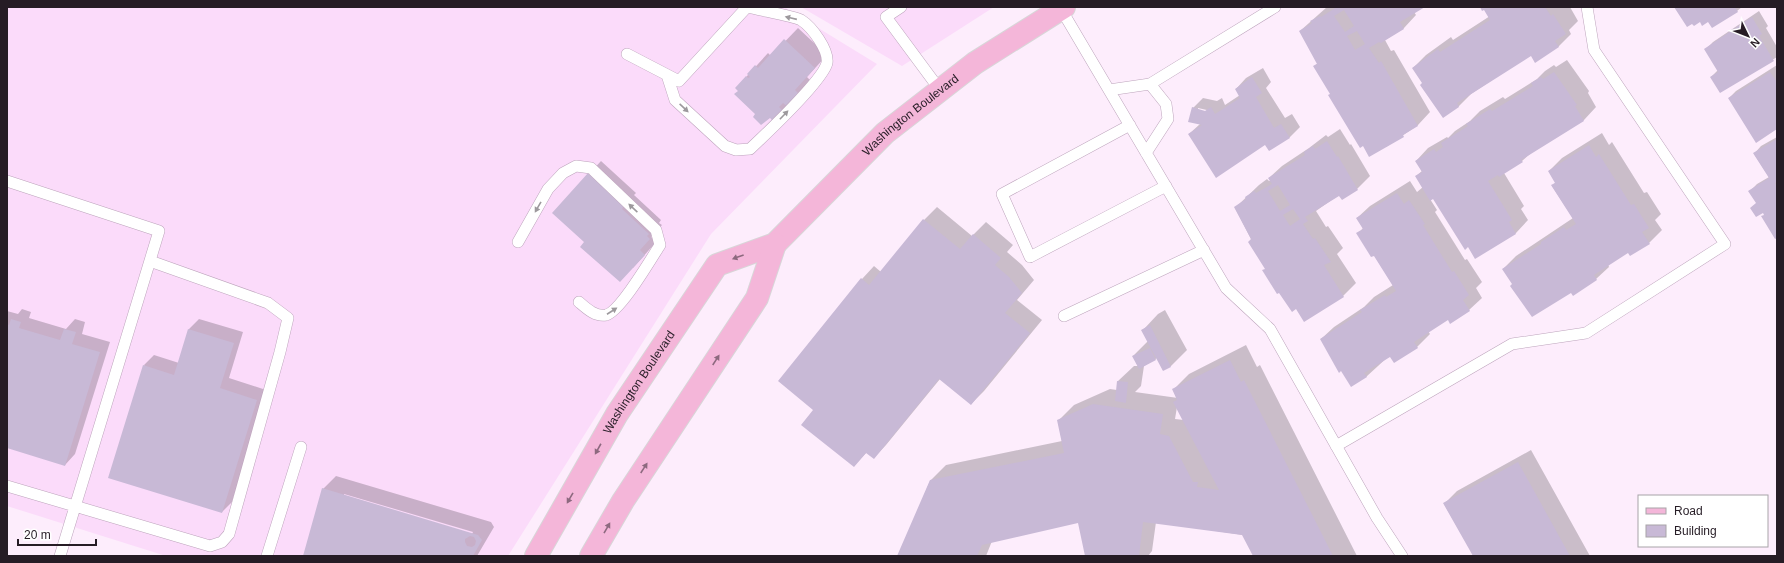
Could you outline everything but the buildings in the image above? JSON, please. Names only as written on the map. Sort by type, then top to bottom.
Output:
[{"type":"main road","name":"Washington Boulevard","points":[[536,556],[618,414],[717,265],[775,244],[885,133],[975,62],[1062,8]]},
{"type":"main road","name":"Washington Boulevard","points":[[591,556],[623,501],[757,298],[775,244]]},
{"type":"lane","points":[[627,54],[667,74],[679,81],[747,7],[800,20],[815,34],[826,52],[827,63],[818,79],[750,149],[736,150],[725,146],[675,100],[667,74]]},
{"type":"lane","points":[[902,7],[886,17],[940,90]]},
{"type":"lane","points":[[1109,90],[1150,84],[1275,7]]},
{"type":"lane","points":[[1336,446],[1512,344],[1586,333],[1725,244],[1594,50],[1587,7]]},
{"type":"lane","points":[[1062,8],[1226,288],[1270,330],[1377,518],[1402,556]]},
{"type":"lane","points":[[1146,152],[1168,119],[1166,104],[1150,84]]},
{"type":"lane","points":[[1130,126],[1002,194],[1030,257],[1166,186]]},
{"type":"lane","points":[[518,242],[548,189],[563,173],[576,166],[591,168],[656,230],[660,245],[618,308],[606,315],[594,314],[579,302]]},
{"type":"lane","points":[[7,182],[159,231],[60,556]]},
{"type":"lane","points":[[1064,316],[1204,250]]},
{"type":"lane","points":[[7,486],[210,546],[222,542],[229,534],[280,352],[288,318],[268,303],[150,261]]},
{"type":"lane","points":[[267,556],[301,447]]},
{"type":"shaded area","points":[[7,7],[784,7],[877,64],[711,234],[508,556],[166,556],[7,506]]},
{"type":"shaded area","points":[[801,7],[994,7],[902,66]]}]
